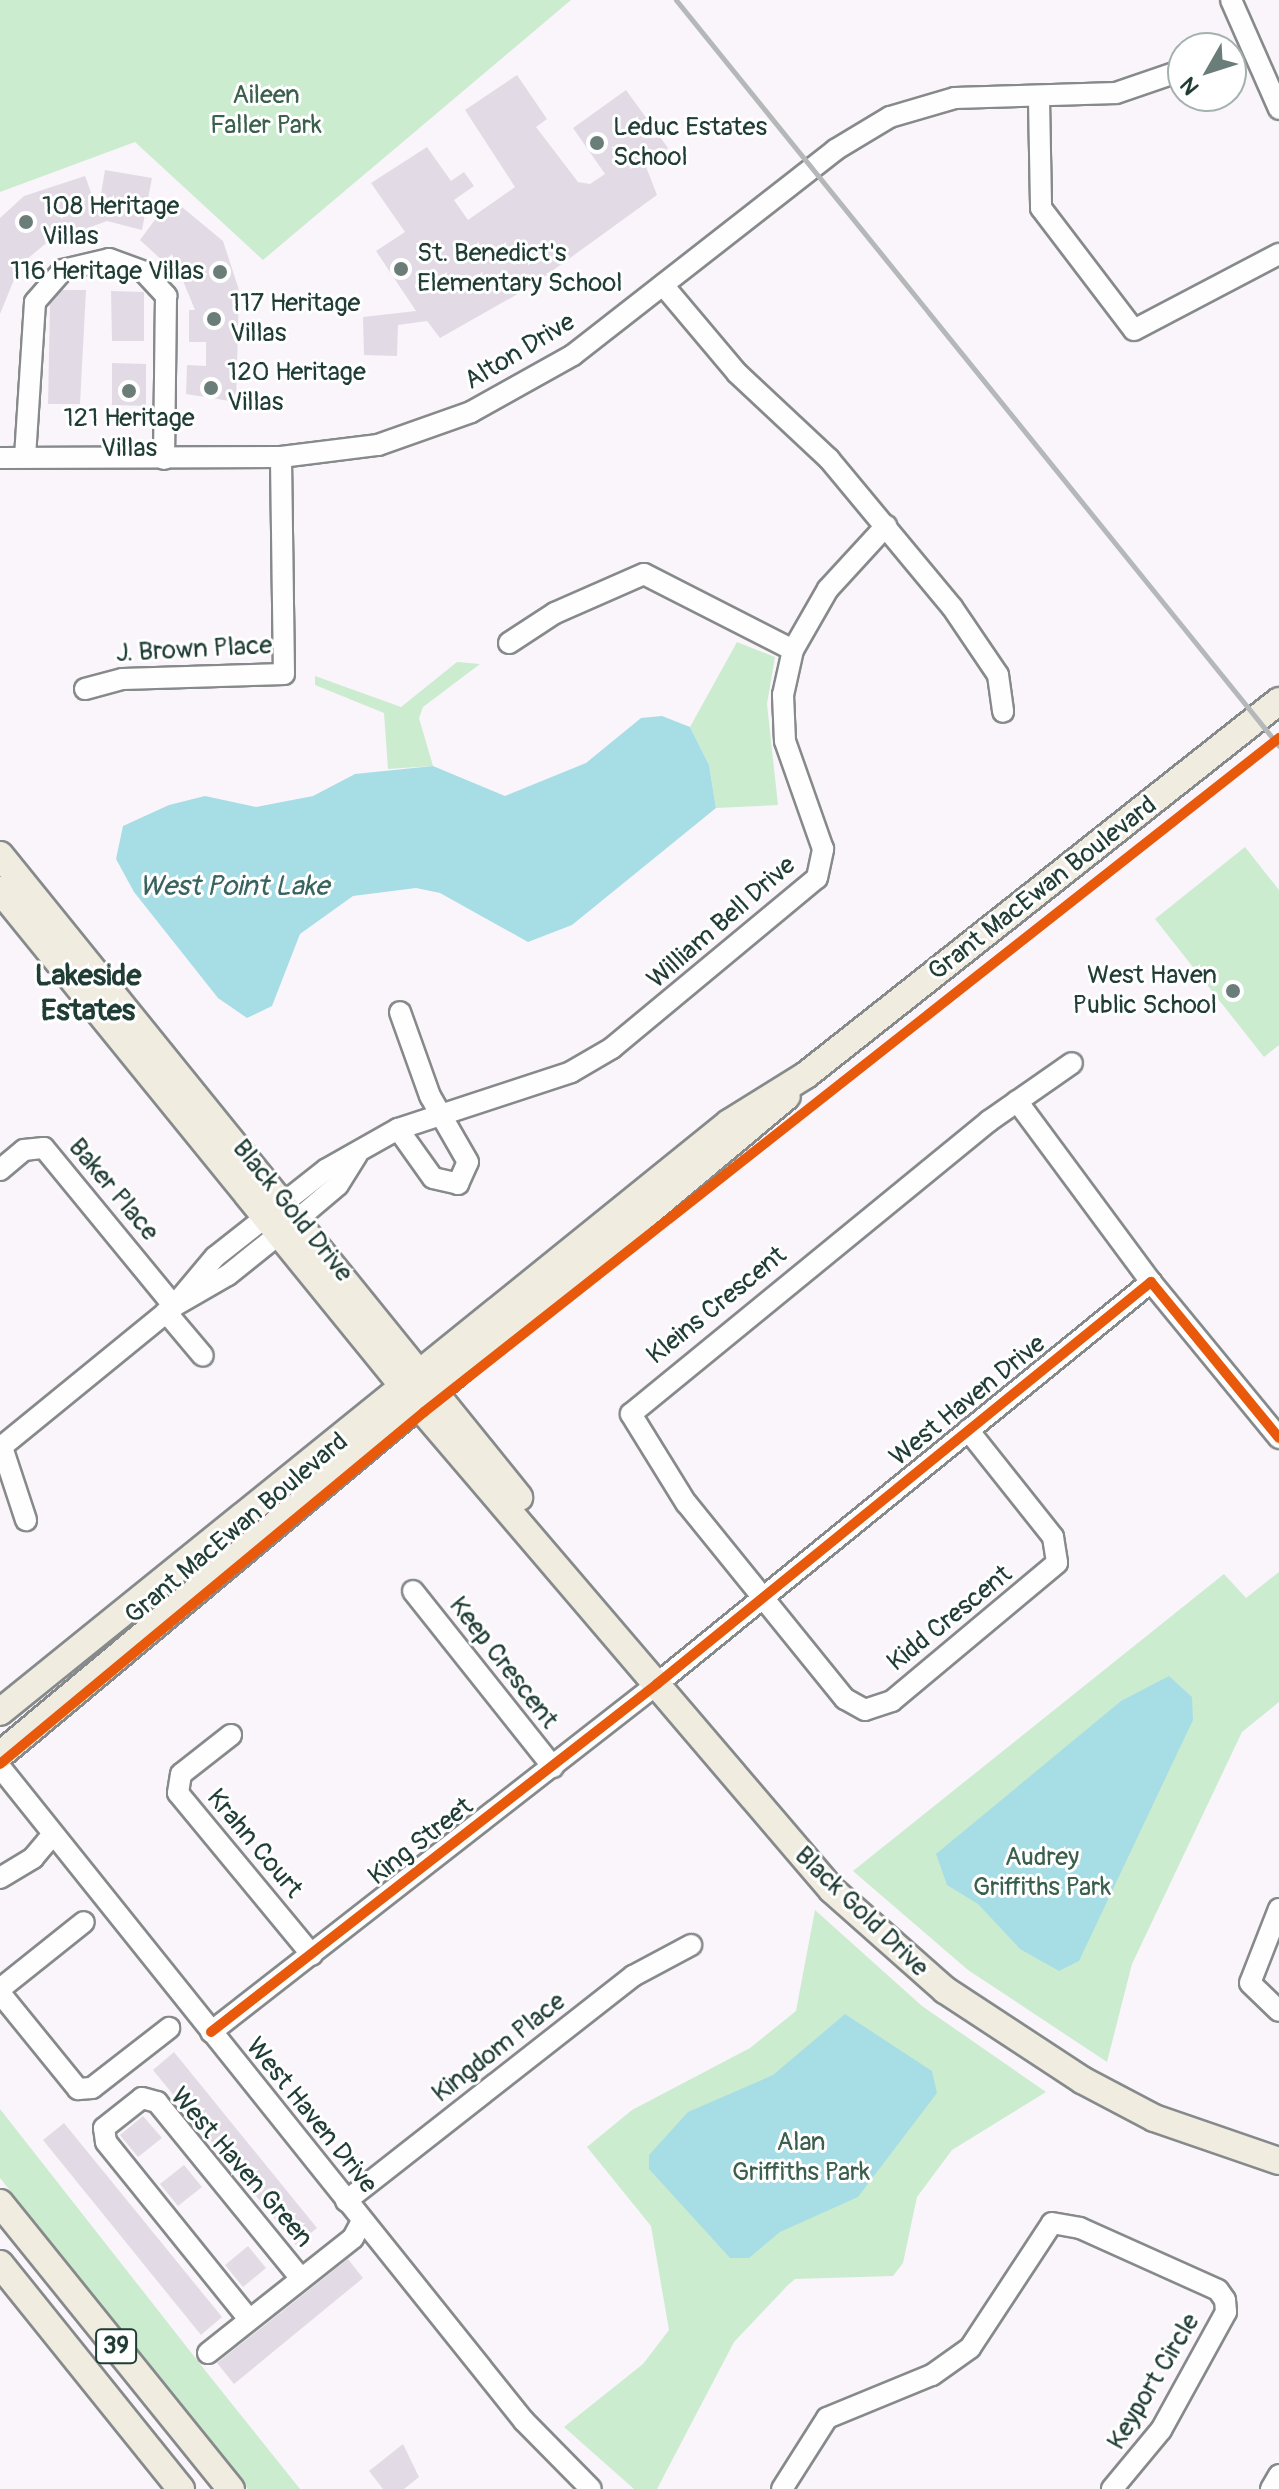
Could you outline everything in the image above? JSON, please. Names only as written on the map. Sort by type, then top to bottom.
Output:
[{"type":"main road","name":"Grant MacEwan Boulevard","points":[[0,1712],[410,1376],[729,1123],[806,1075],[1279,701]]},
{"type":"main road","name":"Black Gold Drive","points":[[0,855],[428,1400],[559,1548],[570,1577],[832,1890],[945,1990],[1120,2101],[1279,2161]]},
{"type":"main road","name":"Black Gold Drive","points":[[0,890],[282,1216]]},
{"type":"main road","name":"Grant MacEwan Boulevard","points":[[0,1755],[762,1124],[806,1075]]},
{"type":"main road","name":"39","points":[[0,2203],[231,2489]]},
{"type":"main road","name":"39","points":[[0,2264],[181,2489]]},
{"type":"street","points":[[1231,0],[1237,32]]},
{"type":"street","points":[[1247,57],[1279,109]]},
{"type":"street","name":"Alton Drive","points":[[0,458],[281,457],[378,445],[471,412],[573,355],[835,150],[890,117],[955,98],[1039,100],[1116,93],[1167,75]]},
{"type":"street","points":[[1039,100],[1041,208],[1134,330],[1279,254]]},
{"type":"street","points":[[25,457],[35,302],[63,270],[109,259],[144,272],[166,296],[164,459]]},
{"type":"street","points":[[663,285],[886,526],[988,656],[1003,712]]},
{"type":"street","name":"J. Brown Place","points":[[85,689],[123,679],[284,674],[281,457]]},
{"type":"street","name":"William Bell Drive","points":[[26,1520],[1,1448],[282,1216],[338,1185],[357,1155],[398,1129],[571,1072],[612,1048],[817,878],[823,849],[817,822],[785,741],[783,695],[793,650],[828,589],[886,526]]},
{"type":"street","points":[[509,643],[555,613],[644,574],[793,650]]},
{"type":"street","points":[[398,1129],[433,1178],[458,1184],[468,1162],[440,1113],[400,1012]]},
{"type":"street","name":"Kleins Crescent","points":[[762,1596],[639,1435],[631,1414],[636,1404],[1017,1101],[1072,1063]]},
{"type":"street","points":[[1017,1101],[1151,1282],[1279,1438]]},
{"type":"street","name":"Baker Place","points":[[0,1170],[24,1150],[44,1148],[170,1309]]},
{"type":"street","name":"West Haven Drive","points":[[657,1684],[1151,1282]]},
{"type":"street","points":[[170,1309],[203,1356]]},
{"type":"street","name":"Kidd Crescent","points":[[762,1596],[856,1709],[892,1701],[1057,1563],[1053,1537],[968,1430]]},
{"type":"street","name":"Keep Crescent","points":[[413,1591],[553,1767]]},
{"type":"street","name":"King Street","points":[[211,2032],[657,1684]]},
{"type":"street","name":"Krahn Court","points":[[231,1735],[181,1774],[178,1793],[312,1955]]},
{"type":"street","name":"West Haven Drive","points":[[0,1767],[524,2421],[591,2489]]},
{"type":"street","points":[[8,1871],[35,1840],[53,1834]]},
{"type":"street","points":[[1279,1909],[1250,1983],[1279,2011]]},
{"type":"street","points":[[84,1922],[0,1991],[78,2089],[92,2088],[169,2028]]},
{"type":"street","name":"Kingdom Place","points":[[346,2201],[633,1976],[691,1945]]},
{"type":"street","name":"West Haven Green","points":[[248,2318],[106,2142],[104,2128],[142,2098],[157,2102],[299,2276]]},
{"type":"street","name":"West Haven Green","points":[[208,2353],[327,2253],[334,2236],[362,2221]]},
{"type":"street","name":"Keyport Circle","points":[[789,2487],[827,2418],[932,2375],[970,2348],[1052,2223],[1080,2228],[1218,2290],[1225,2300],[1226,2312],[1161,2430],[1112,2489]]},
{"type":"street","points":[[1271,2489],[1279,2475]]},
{"type":"green space","name":"Aileen Faller Park","points":[[0,0],[571,0],[263,260],[135,142],[0,192]]},
{"type":"green space","points":[[737,642],[775,657],[767,704],[778,805],[716,808],[709,765],[690,727]]},
{"type":"green space","points":[[457,662],[480,664],[423,707],[419,718],[433,766],[388,769],[384,713],[315,685],[315,676],[401,707]]},
{"type":"green space","points":[[1245,847],[1279,890],[1279,1045],[1264,1057],[1155,919]]},
{"type":"green space","name":"Audrey Griffiths Park","points":[[1279,1572],[1279,1702],[1242,1732],[1132,1964],[1107,2062],[968,1970],[853,1871],[1224,1574],[1246,1598]]},
{"type":"green space","name":"Alan Griffiths Park","points":[[815,1910],[922,2006],[1046,2092],[952,2150],[917,2197],[903,2263],[893,2276],[795,2279],[787,2286],[734,2342],[657,2489],[634,2489],[564,2427],[643,2364],[669,2330],[651,2226],[587,2147],[632,2110],[750,2048],[796,2011]]},
{"type":"green space","points":[[0,2109],[300,2489],[248,2489],[0,2178]]},
{"type":"water","name":"West Point Lake","points":[[662,716],[690,727],[709,765],[716,808],[572,925],[528,942],[440,893],[416,888],[353,896],[300,934],[272,1006],[247,1018],[218,998],[134,892],[116,859],[123,826],[169,805],[205,796],[256,807],[313,796],[355,774],[433,766],[505,796],[586,763],[641,718]]},
{"type":"water","points":[[1169,1676],[1192,1697],[1193,1720],[1079,1961],[1059,1971],[1020,1949],[978,1904],[947,1885],[936,1854],[1121,1701]]},
{"type":"water","points":[[845,2014],[932,2071],[937,2093],[858,2197],[780,2232],[749,2258],[730,2258],[649,2169],[649,2155],[688,2112],[773,2075]]},
{"type":"building","points":[[517,75],[547,119],[536,127],[578,182],[590,184],[605,174],[573,128],[626,90],[668,148],[645,164],[657,195],[530,287],[440,338],[427,321],[398,325],[397,356],[364,355],[363,317],[416,311],[376,251],[405,232],[371,183],[427,147],[451,181],[464,172],[474,186],[454,200],[468,220],[515,187],[465,110]]},
{"type":"building","points":[[105,170],[152,178],[142,230],[107,221],[66,236],[63,229],[20,265],[0,314],[0,218],[24,196],[85,176],[98,211]]},
{"type":"building","points":[[171,198],[223,241],[239,290],[236,402],[186,394],[187,365],[206,366],[206,342],[189,342],[189,310],[195,310],[172,254],[164,262],[140,240]]},
{"type":"building","points":[[62,290],[86,290],[80,404],[48,404],[50,304]]},
{"type":"building","points":[[111,291],[144,292],[144,341],[112,341]]},
{"type":"building","name":"121 Heritage Villas","points":[[112,363],[146,364],[146,406],[112,405]]},
{"type":"building","points":[[174,2052],[317,2228],[296,2245],[153,2070]]},
{"type":"building","points":[[143,2116],[162,2138],[138,2157],[120,2135]]},
{"type":"building","points":[[64,2123],[222,2317],[201,2335],[43,2140]]},
{"type":"building","points":[[184,2165],[202,2187],[178,2206],[160,2184]]},
{"type":"building","points":[[248,2246],[266,2268],[243,2287],[225,2265]]},
{"type":"building","points":[[348,2259],[363,2278],[234,2384],[217,2363]]},
{"type":"building","points":[[403,2444],[419,2477],[404,2489],[383,2489],[369,2471]]},
{"type":"railway","points":[[676,0],[1279,746]]},
{"type":"cycle path","points":[[0,1764],[424,1412],[1279,738]]},
{"type":"cycle path","points":[[211,2032],[657,1684],[1151,1282],[1279,1438]]},
{"type":"place","name":"Leduc Estates School","points":[[597,143]]},
{"type":"place","name":"108 Heritage Villas","points":[[26,222]]},
{"type":"place","name":"St. Benedict's Elementary School","points":[[401,269]]},
{"type":"place","name":"116 Heritage Villas","points":[[220,272]]},
{"type":"place","name":"117 Heritage Villas","points":[[214,319]]},
{"type":"place","name":"120 Heritage Villas","points":[[211,388]]},
{"type":"place","name":"121 Heritage Villas","points":[[129,391]]},
{"type":"place","name":"West Haven Public School","points":[[1233,991]]},
{"type":"district","name":"Lakeside Estates","points":[[88,993]]}]
